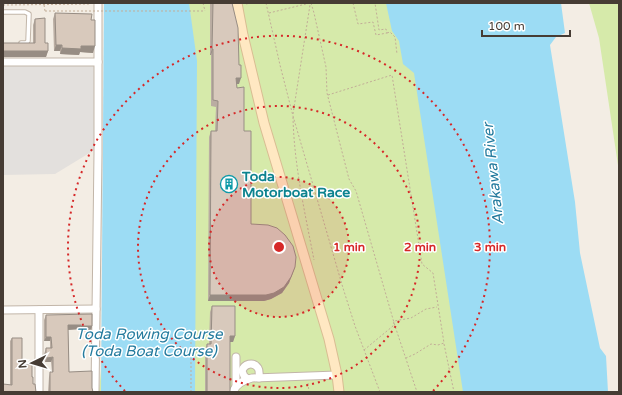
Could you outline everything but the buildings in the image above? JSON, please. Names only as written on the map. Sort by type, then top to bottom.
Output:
[{"type":"street","points":[[95,392],[98,3]]},
{"type":"street","points":[[237,3],[264,123],[329,339],[339,392]]},
{"type":"street","points":[[3,62],[98,62]]},
{"type":"street","points":[[3,310],[96,309]]},
{"type":"street","points":[[38,310],[39,392]]},
{"type":"street","points":[[234,389],[236,357]]},
{"type":"street","points":[[248,379],[244,376],[242,371],[248,364],[256,366],[259,371],[259,378]]},
{"type":"street","points":[[234,389],[248,379],[337,375]]},
{"type":"lane","points":[[3,12],[28,13],[28,41],[26,43],[17,43]]},
{"type":"path","points":[[3,5],[98,3]]},
{"type":"path","points":[[44,5],[45,11],[205,11],[203,3]]},
{"type":"path","points":[[243,3],[251,3]]},
{"type":"path","points":[[266,3],[293,116],[354,326],[380,392]]},
{"type":"path","points":[[268,13],[311,3],[318,3]]},
{"type":"path","points":[[311,3],[326,67],[328,95],[349,179],[356,191],[394,321],[417,392]]},
{"type":"path","points":[[311,3],[293,116],[293,136],[297,168],[315,266]]},
{"type":"path","points":[[353,3],[358,24],[373,22],[376,35],[390,32],[395,37],[397,54]]},
{"type":"path","points":[[375,3],[379,30],[386,29],[387,33]]},
{"type":"path","points":[[328,95],[392,75],[422,264],[433,273],[444,343],[454,392]]},
{"type":"path","points":[[394,321],[410,318],[426,309],[438,307]]},
{"type":"path","points":[[364,350],[393,326],[394,321]]},
{"type":"path","points":[[191,334],[191,392]]},
{"type":"path","points":[[406,358],[431,344],[438,345],[444,343]]},
{"type":"path","points":[[308,383],[309,392]]},
{"type":"green space","points":[[108,3],[469,3],[515,392],[99,392],[102,360]]},
{"type":"green space","points":[[589,3],[619,3],[619,172],[599,38]]},
{"type":"shaded area","points":[[3,66],[95,66],[96,149],[55,174],[3,175]]},
{"type":"water","name":"Toda Rowing Course (Toda Boat Course)","points":[[104,3],[189,3],[197,61],[195,392],[101,392]]},
{"type":"water","name":"Arakawa River","points":[[386,3],[561,3],[565,33],[556,37],[550,45],[575,202],[580,253],[600,348],[606,356],[608,392],[463,392],[414,73],[403,64],[399,41],[392,31]]},
{"type":"place","name":"Toda Motorboat Race","points":[[229,184]]}]
